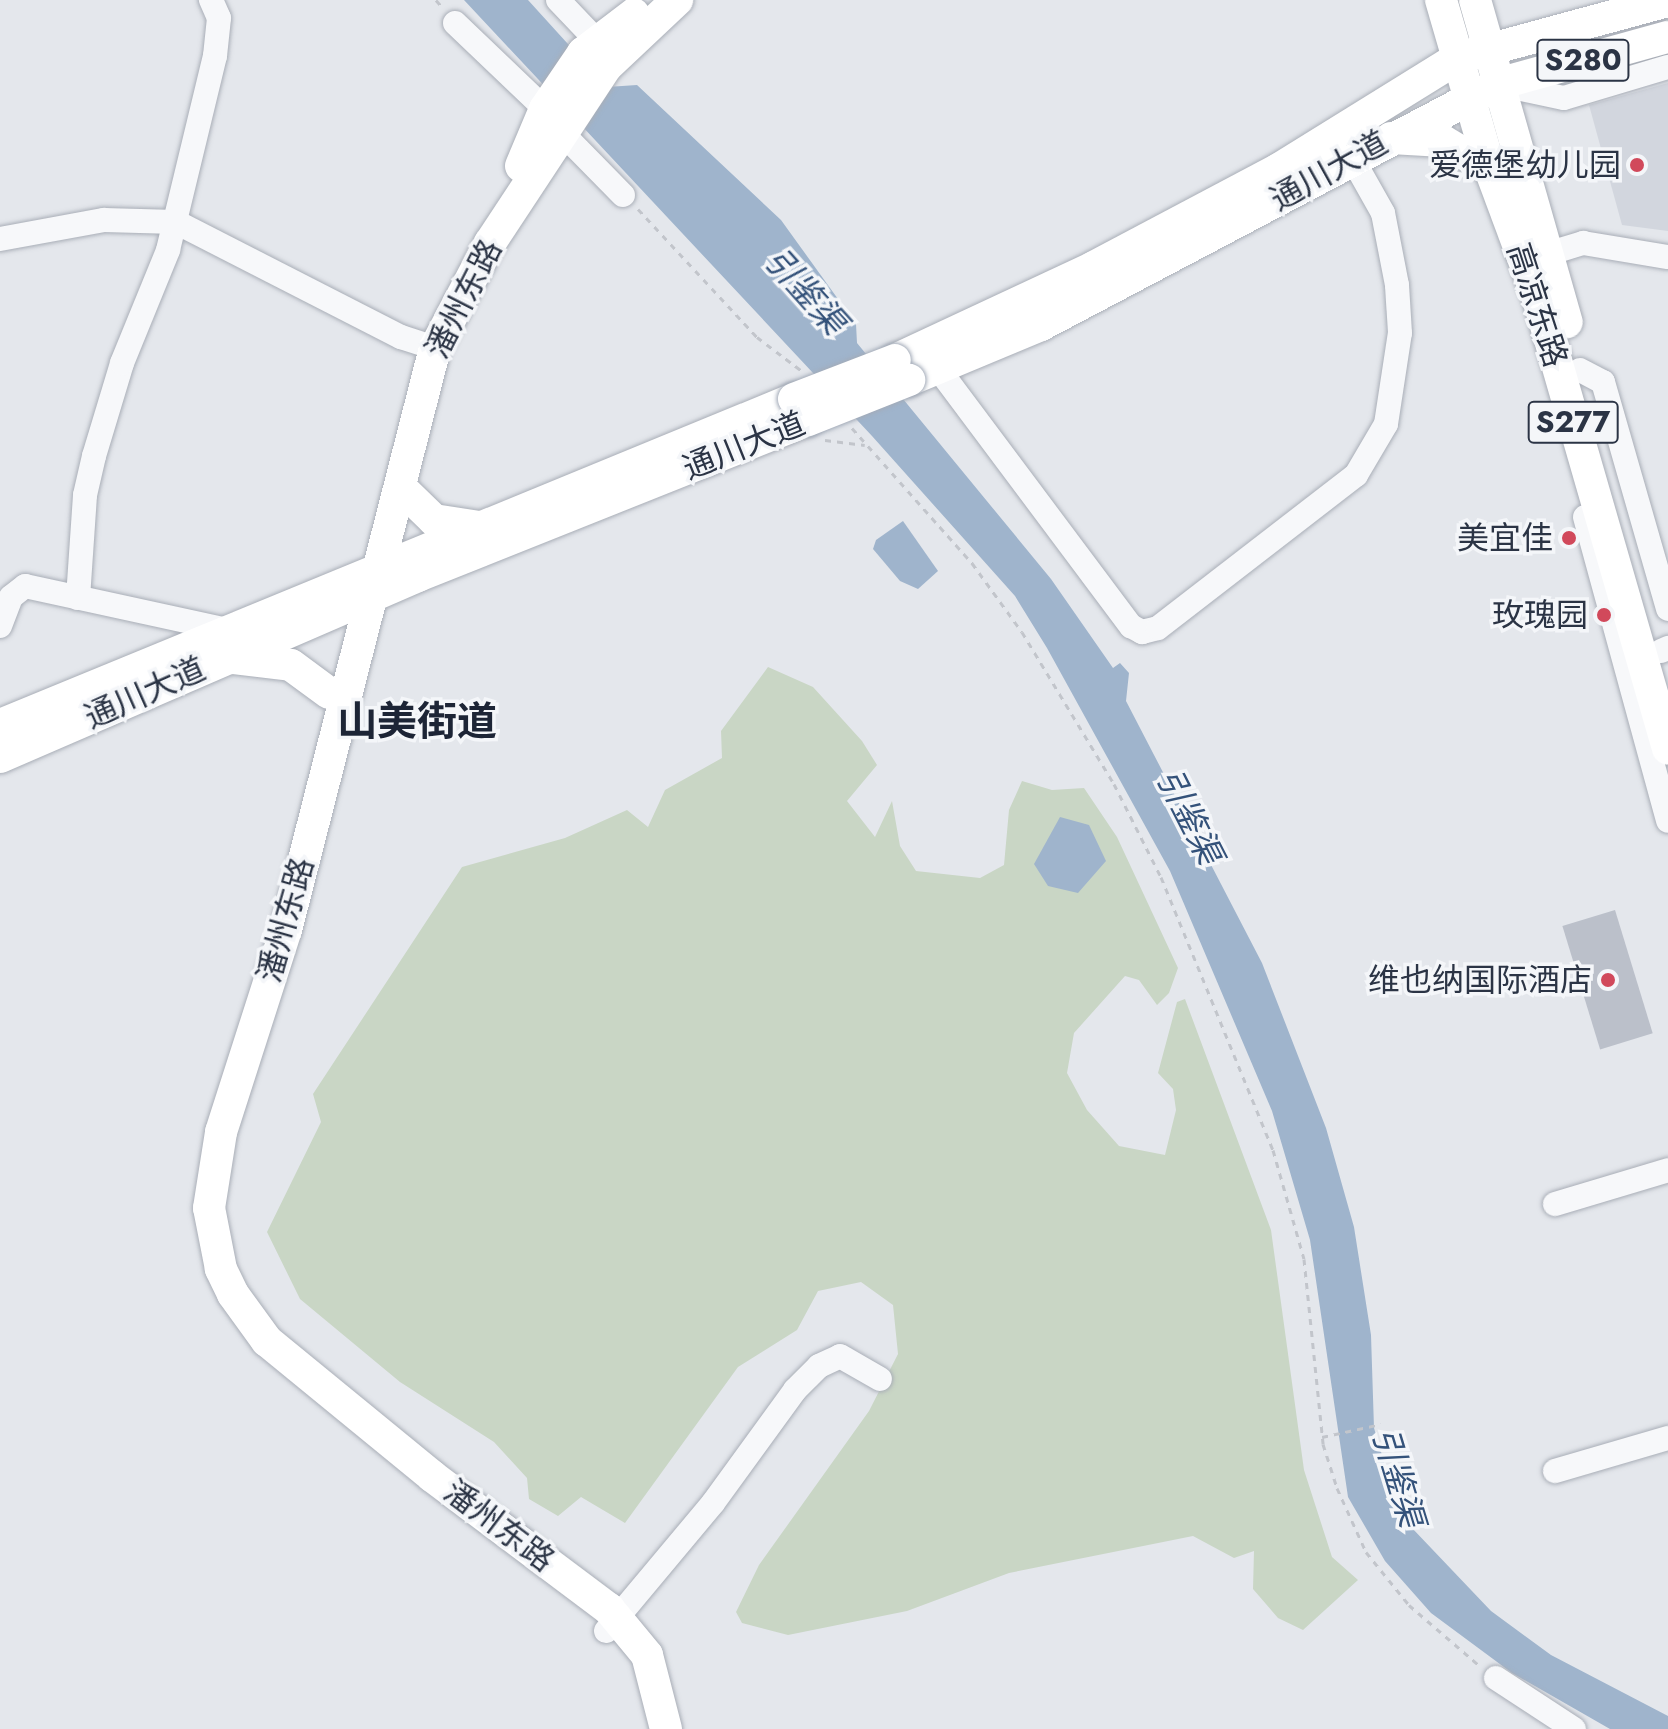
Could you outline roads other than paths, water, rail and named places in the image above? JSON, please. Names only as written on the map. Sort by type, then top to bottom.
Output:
[{"type":"main road","name":"潘州东路","points":[[651,0],[594,55],[461,259],[428,345],[364,587],[286,930],[221,1132],[211,1177],[210,1237],[233,1294],[286,1359],[647,1655],[666,1729]]},
{"type":"main road","name":"潘州东路","points":[[594,55],[627,43],[677,0]]},
{"type":"main road","name":"高凉东路","points":[[1441,0],[1458,58],[1484,90],[1547,254],[1548,294]]},
{"type":"main road","name":"高凉东路","points":[[1475,0],[1488,49],[1484,90],[1490,169],[1548,294],[1655,669],[1663,758]]},
{"type":"main road","name":"S280","points":[[1458,58],[1668,1]]},
{"type":"main road","name":"S280","points":[[1484,90],[1668,37]]},
{"type":"main road","name":"通川大道","points":[[916,364],[1279,169],[1458,58]]},
{"type":"main road","name":"通川大道","points":[[0,757],[226,644],[916,364],[1041,325],[1484,90]]},
{"type":"main road","points":[[1388,139],[1443,141],[1490,169]]},
{"type":"main road","name":"潘州东路","points":[[428,345],[400,487],[329,693],[279,891],[201,1156],[193,1194],[196,1246],[228,1316],[264,1358],[611,1624],[645,1691],[651,1729]]},
{"type":"main road","name":"高凉东路","points":[[1568,367],[1605,559],[1655,669]]},
{"type":"main road","name":"通川大道","points":[[364,587],[479,527],[805,409]]},
{"type":"main road","points":[[400,487],[434,520],[479,527]]},
{"type":"main road","points":[[226,644],[291,665],[329,693]]},
{"type":"main road","name":"通川大道","points":[[0,725],[181,664]]},
{"type":"street","points":[[78,598],[85,495],[122,363],[176,222],[220,29],[211,0]]},
{"type":"street","points":[[558,0],[594,55]]},
{"type":"street","points":[[455,23],[557,115],[623,195]]},
{"type":"street","points":[[1484,90],[1564,98],[1668,67]]},
{"type":"street","points":[[916,364],[1131,626],[1142,632],[1158,628],[1356,475],[1386,424],[1400,333],[1397,285],[1383,213],[1352,158]]},
{"type":"street","points":[[0,239],[104,220],[176,222],[428,345]]},
{"type":"street","points":[[1547,254],[1583,243],[1668,257]]},
{"type":"street","points":[[1568,367],[1603,382],[1668,609]]},
{"type":"street","points":[[0,626],[11,597],[21,587],[78,598],[226,644]]},
{"type":"street","points":[[1663,758],[1668,821]]},
{"type":"street","points":[[1555,1204],[1668,1170]]},
{"type":"street","points":[[611,1624],[713,1503],[795,1390],[819,1366],[840,1356],[880,1379]]},
{"type":"street","points":[[1555,1471],[1668,1438]]},
{"type":"street","points":[[1496,1678],[1574,1729]]},
{"type":"water","name":"引鉴渠","points":[[464,0],[528,0],[607,87],[637,85],[781,220],[856,324],[857,343],[1051,579],[1113,668],[1120,663],[1129,673],[1126,701],[1262,963],[1326,1128],[1354,1227],[1371,1335],[1374,1428],[1394,1496],[1412,1528],[1491,1611],[1551,1655],[1668,1716],[1668,1729],[1610,1729],[1512,1673],[1431,1613],[1385,1561],[1348,1497],[1310,1240],[1272,1111],[1170,871],[1047,648],[1015,596],[872,436]]},
{"type":"water","points":[[903,521],[938,571],[918,589],[900,581],[873,549],[876,540]]},
{"type":"water","points":[[1060,817],[1089,825],[1106,861],[1078,893],[1048,886],[1034,864]]},
{"type":"place","name":"爱德堡幼儿园","points":[[1637,165]]},
{"type":"place","name":"美宜佳","points":[[1569,538]]},
{"type":"place","name":"玫瑰园","points":[[1604,615]]},
{"type":"place","name":"维也纳国际酒店","points":[[1608,980]]},
{"type":"district","name":"山美街道","points":[[417,721]]}]
